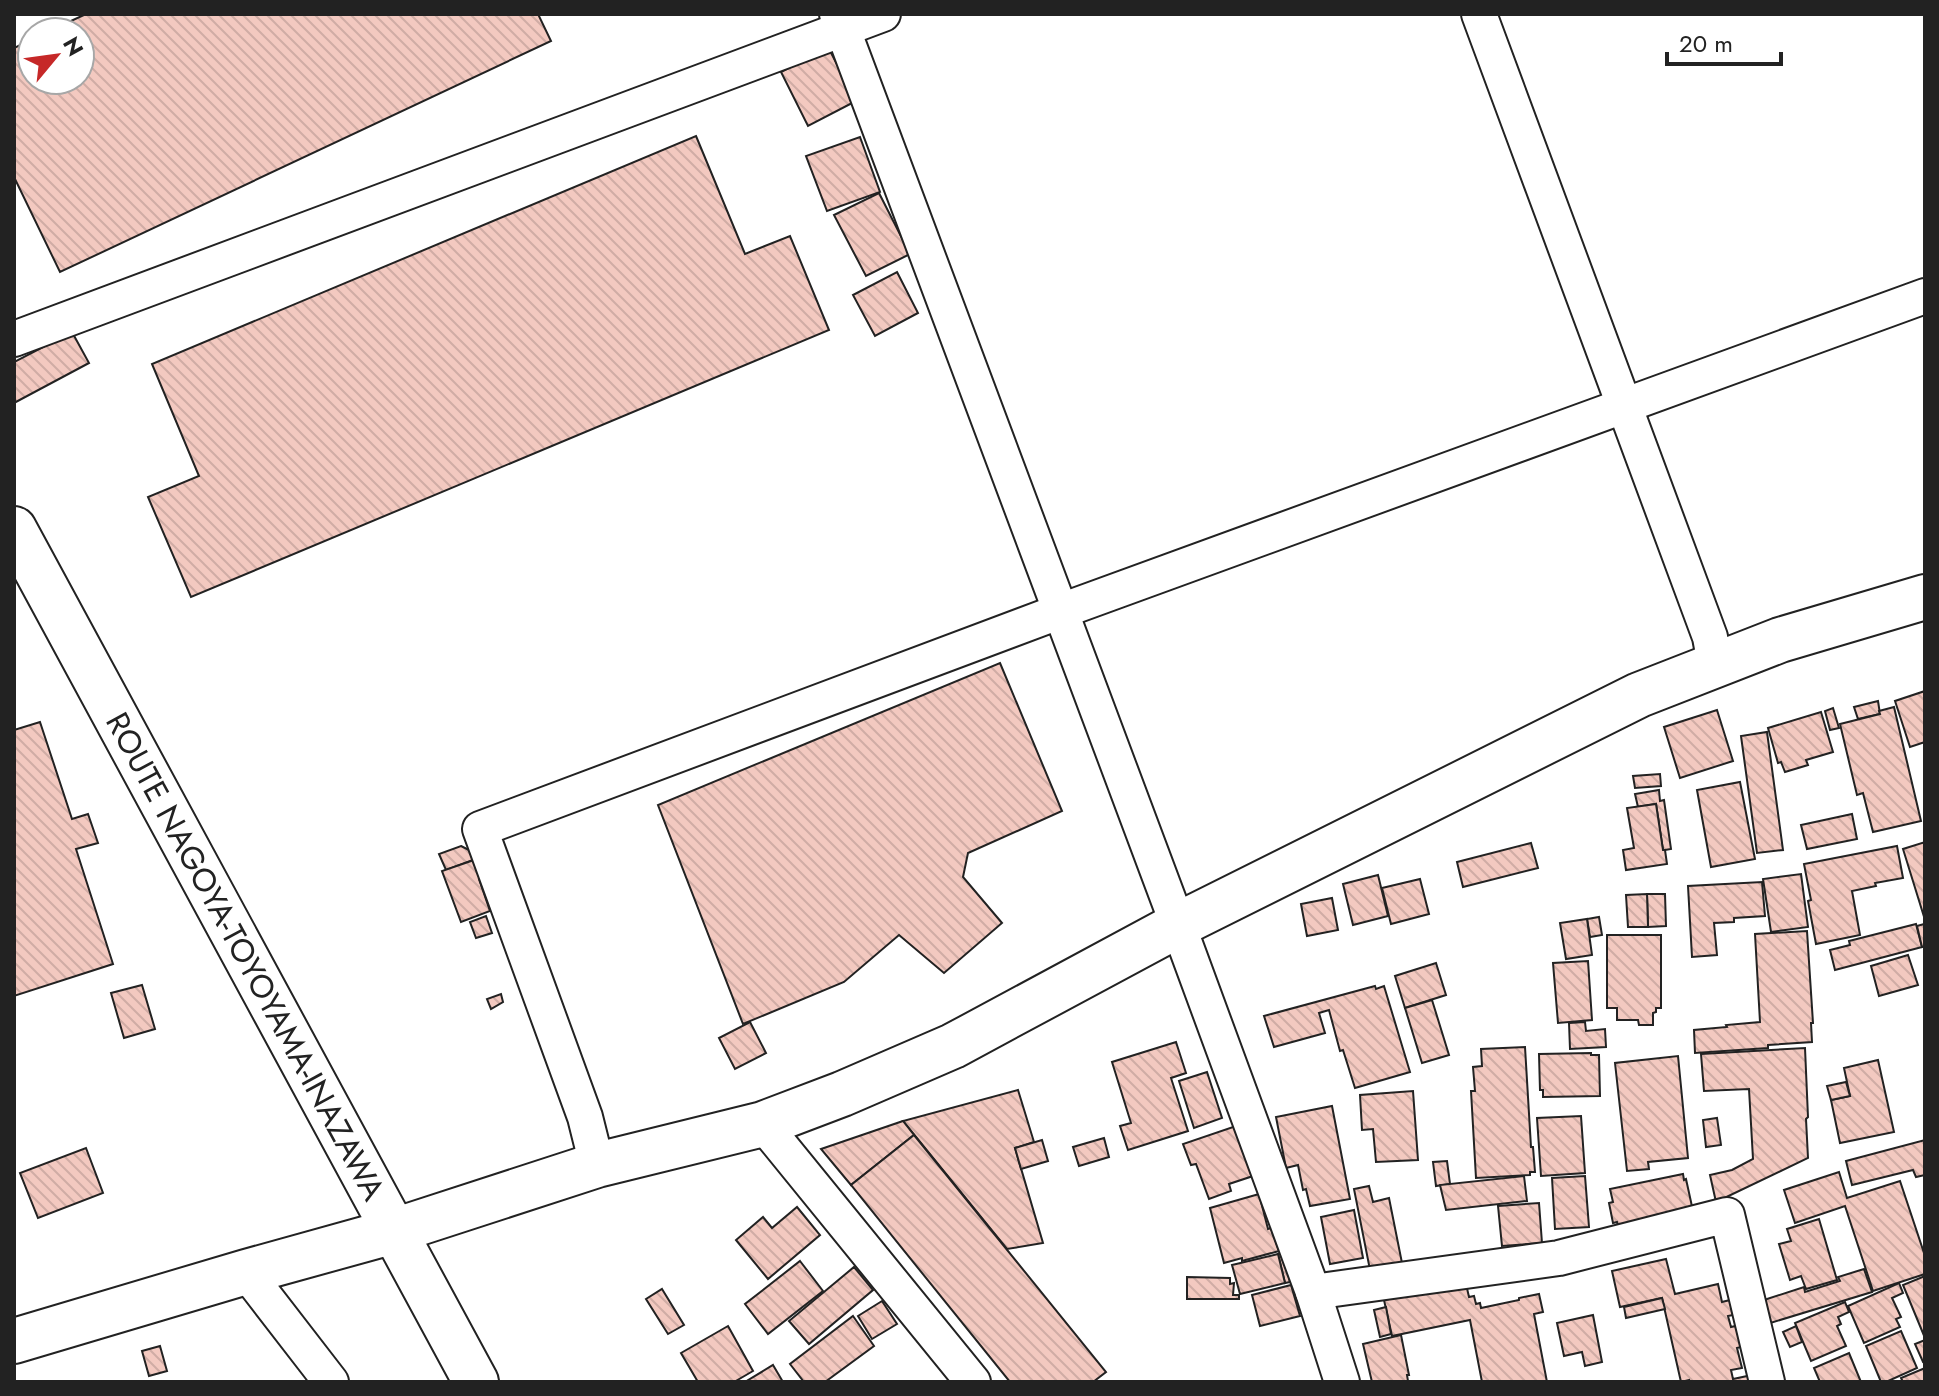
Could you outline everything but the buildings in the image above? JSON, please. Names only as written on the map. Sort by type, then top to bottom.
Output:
[{"type":"street","points":[[14,339],[839,21],[883,14]]},
{"type":"street","points":[[1479,14],[1710,637],[1715,664]]},
{"type":"street","points":[[839,21],[1178,925],[1313,1292],[1342,1382]]},
{"type":"street","points":[[597,1165],[585,1117],[480,829],[1061,611],[1925,296]]},
{"type":"street","name":"ROUTE NAGOYA-TOYOYAMA-INAZAWA","points":[[14,529],[476,1382]]},
{"type":"street","points":[[14,1341],[394,1231],[597,1165],[763,1124],[842,1094],[953,1046],[1178,925],[1639,695],[1780,640],[1925,597]]},
{"type":"street","points":[[763,1124],[973,1382]]},
{"type":"street","points":[[1313,1292],[1559,1258],[1727,1215],[1767,1382]]},
{"type":"street","points":[[246,1272],[331,1382]]}]
